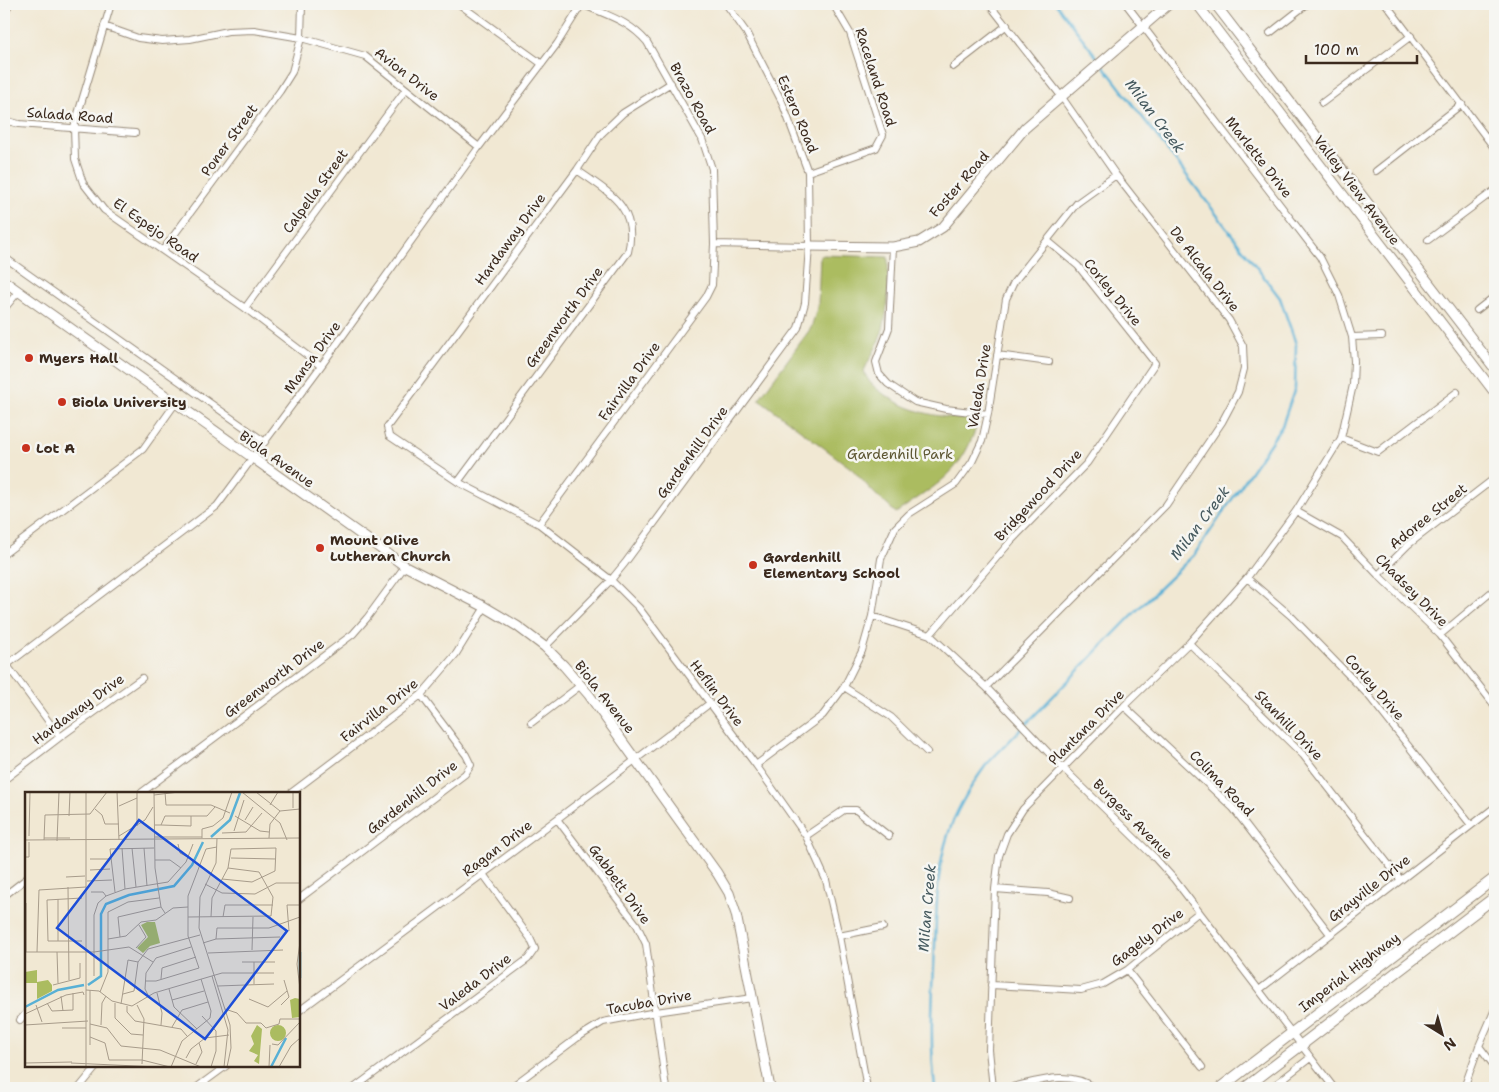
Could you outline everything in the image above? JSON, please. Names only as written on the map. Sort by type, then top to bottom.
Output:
[{"type":"main road","name":"Imperial Highway","points":[[1220,1088],[1495,878]]},
{"type":"main road","name":"Imperial Highway","points":[[1245,1088],[1495,897]]},
{"type":"street","points":[[4,15],[8,4]]},
{"type":"street","name":"El Espejo Road","points":[[111,4],[74,128],[75,159],[83,183],[104,210],[245,308],[322,366]]},
{"type":"street","name":"Poner Street","points":[[163,250],[292,72],[301,38],[302,4]]},
{"type":"street","points":[[459,4],[542,64]]},
{"type":"street","name":"Mansa Drive","points":[[5,664],[217,506],[322,366],[479,146],[557,44],[582,4]]},
{"type":"street","name":"Brazo Road","points":[[582,4],[627,24],[638,31],[647,42],[702,139],[712,169],[714,244]]},
{"type":"street","name":"Estero Road","points":[[726,4],[746,32],[782,102],[808,172],[809,246]]},
{"type":"street","name":"Raceland Road","points":[[808,172],[876,148],[883,135],[850,33],[833,4]]},
{"type":"street","name":"De Alcala Drive","points":[[986,688],[1166,505],[1222,422],[1238,392],[1244,369],[1243,346],[1230,320],[1116,175],[1061,96],[989,4]]},
{"type":"street","name":"Marlette Drive","points":[[1126,4],[1320,258],[1339,295],[1352,336],[1354,361],[1353,385],[1341,438]]},
{"type":"street","name":"Foster Road","points":[[714,244],[893,247],[919,242],[943,227],[1025,128],[1170,4]]},
{"type":"street","name":"Valley View Avenue","points":[[1197,4],[1495,393]]},
{"type":"street","name":"Valley View Avenue","points":[[1215,4],[1495,369]]},
{"type":"street","points":[[1270,33],[1308,4]]},
{"type":"street","points":[[1386,4],[1495,149]]},
{"type":"street","points":[[953,67],[1007,25]]},
{"type":"street","name":"Avion Drive","points":[[104,26],[138,38],[162,41],[190,39],[228,31],[254,30],[301,38],[365,56],[479,146]]},
{"type":"street","points":[[1322,104],[1410,36]]},
{"type":"street","name":"Hardaway Drive","points":[[387,427],[577,170],[601,134],[622,113],[670,83]]},
{"type":"street","name":"Calpella Street","points":[[245,308],[406,89]]},
{"type":"street","points":[[1376,171],[1462,104]]},
{"type":"street","name":"Salada Road","points":[[4,120],[19,124],[135,133]]},
{"type":"street","name":"Greenworth Drive","points":[[458,482],[628,252],[631,238],[630,222],[622,206],[611,195],[577,170]]},
{"type":"street","name":"Valeda Drive","points":[[756,765],[823,715],[844,687],[862,652],[872,616],[881,558],[895,528],[909,514],[956,484],[972,462],[982,441],[1006,299],[1014,282],[1077,203],[1116,175]]},
{"type":"street","points":[[1428,240],[1495,190]]},
{"type":"street","name":"Corley Drive","points":[[1048,241],[1078,266],[1154,363]]},
{"type":"street","name":"Fairvilla Drive","points":[[539,524],[706,297],[712,284],[714,244]]},
{"type":"street","name":"Gardenhill Drive","points":[[544,647],[611,580],[655,525],[798,328],[805,303],[809,246]]},
{"type":"street","points":[[893,247],[889,328],[876,362],[878,374],[888,384],[915,402],[946,409],[988,414]]},
{"type":"street","name":"Biola Avenue","points":[[4,257],[265,442]]},
{"type":"street","name":"Biola Avenue","points":[[4,281],[405,566],[486,607],[517,626],[544,647],[581,686],[717,873],[729,894],[736,914],[770,1088]]},
{"type":"street","points":[[4,309],[18,292]]},
{"type":"street","points":[[1477,310],[1495,296]]},
{"type":"street","points":[[1352,336],[1382,336]]},
{"type":"street","points":[[997,355],[1049,362]]},
{"type":"street","name":"Bridgewood Drive","points":[[930,635],[1011,541],[1087,463],[1154,363]]},
{"type":"street","points":[[1341,438],[1378,452],[1457,392]]},
{"type":"street","points":[[4,554],[143,449],[175,404]]},
{"type":"street","name":"Heflin Drive","points":[[387,427],[388,436],[458,482],[539,524],[611,580],[639,608],[756,765],[806,836],[826,880],[839,936],[867,1088]]},
{"type":"street","name":"Plantana Drive","points":[[993,1088],[989,1050],[994,889],[999,856],[1007,834],[1023,810],[1124,706],[1189,643],[1247,578],[1296,511],[1341,438]]},
{"type":"street","name":"Adoree Street","points":[[1378,575],[1409,544],[1495,478]]},
{"type":"street","name":"Chadsey Drive","points":[[1296,511],[1342,537],[1440,635],[1494,703]]},
{"type":"street","name":"Greenworth Drive","points":[[142,792],[352,634],[367,618],[405,566]]},
{"type":"street","name":"Corley Drive","points":[[1247,578],[1291,616],[1368,695],[1471,825]]},
{"type":"street","points":[[1440,635],[1495,589]]},
{"type":"street","name":"Fairvilla Drive","points":[[292,792],[422,695],[456,654],[486,607]]},
{"type":"street","name":"Burgess Avenue","points":[[872,616],[930,635],[986,688],[1063,768],[1155,858],[1174,879],[1334,1088]]},
{"type":"street","name":"Stanhill Drive","points":[[1189,643],[1303,755],[1400,879]]},
{"type":"street","points":[[5,664],[60,737]]},
{"type":"street","name":"Hardaway Drive","points":[[4,780],[142,678]]},
{"type":"street","points":[[531,723],[581,686]]},
{"type":"street","points":[[844,687],[891,717],[927,752]]},
{"type":"street","name":"Gardenhill Drive","points":[[300,898],[465,774],[471,765],[466,754],[422,695]]},
{"type":"street","name":"Ragan Drive","points":[[300,1010],[709,704]]},
{"type":"street","name":"Colima Road","points":[[1124,706],[1233,808],[1330,934]]},
{"type":"street","name":"Grayville Drive","points":[[1258,990],[1495,807]]},
{"type":"street","points":[[806,836],[844,810],[856,810],[889,836]]},
{"type":"street","name":"Gabbett Drive","points":[[557,819],[637,925],[646,944],[666,1088]]},
{"type":"street","name":"Valeda Drive","points":[[354,1088],[528,958],[535,949],[530,938],[483,874]]},
{"type":"street","points":[[4,896],[25,880]]},
{"type":"street","points":[[994,889],[1048,893],[1070,898]]},
{"type":"street","name":"Gagely Drive","points":[[991,985],[1081,990],[1103,984],[1127,970],[1199,912]]},
{"type":"street","points":[[839,936],[883,927]]},
{"type":"street","points":[[1127,970],[1202,1067]]},
{"type":"street","name":"Tacuba Drive","points":[[510,1088],[577,1038],[603,1022],[752,998]]},
{"type":"street","points":[[1464,1088],[1495,1009]]},
{"type":"street","points":[[20,1020],[25,1014]]},
{"type":"street","points":[[1479,1046],[1495,1067]]},
{"type":"street","points":[[1271,1088],[1310,1058]]},
{"type":"street","points":[[79,1088],[96,1067]]},
{"type":"street","points":[[196,1088],[225,1067]]},
{"type":"street","points":[[1008,1088],[1070,1077],[1087,1083],[1094,1088]]},
{"type":"green space","name":"Gardenhill Park","points":[[820,255],[888,257],[888,300],[885,322],[878,343],[864,371],[868,379],[879,391],[907,407],[939,416],[973,420],[976,426],[965,452],[950,473],[896,513],[852,469],[759,399],[811,328],[818,305]]},
{"type":"waterway","name":"Milan Creek","points":[[1056,4],[1099,60]]},
{"type":"waterway","name":"Milan Creek","points":[[935,1088],[932,1016],[938,889],[944,848],[959,807],[986,765],[1143,604],[1194,555],[1282,426],[1295,388],[1296,344],[1280,298],[1102,64]]},
{"type":"place","name":"Myers Hall","points":[[29,358]]},
{"type":"place","name":"Biola University","points":[[62,402]]},
{"type":"place","name":"Lot A","points":[[26,448]]},
{"type":"place","name":"Mount Olive Lutheran Church","points":[[320,548]]},
{"type":"place","name":"Gardenhill Elementary School","points":[[753,565]]}]
